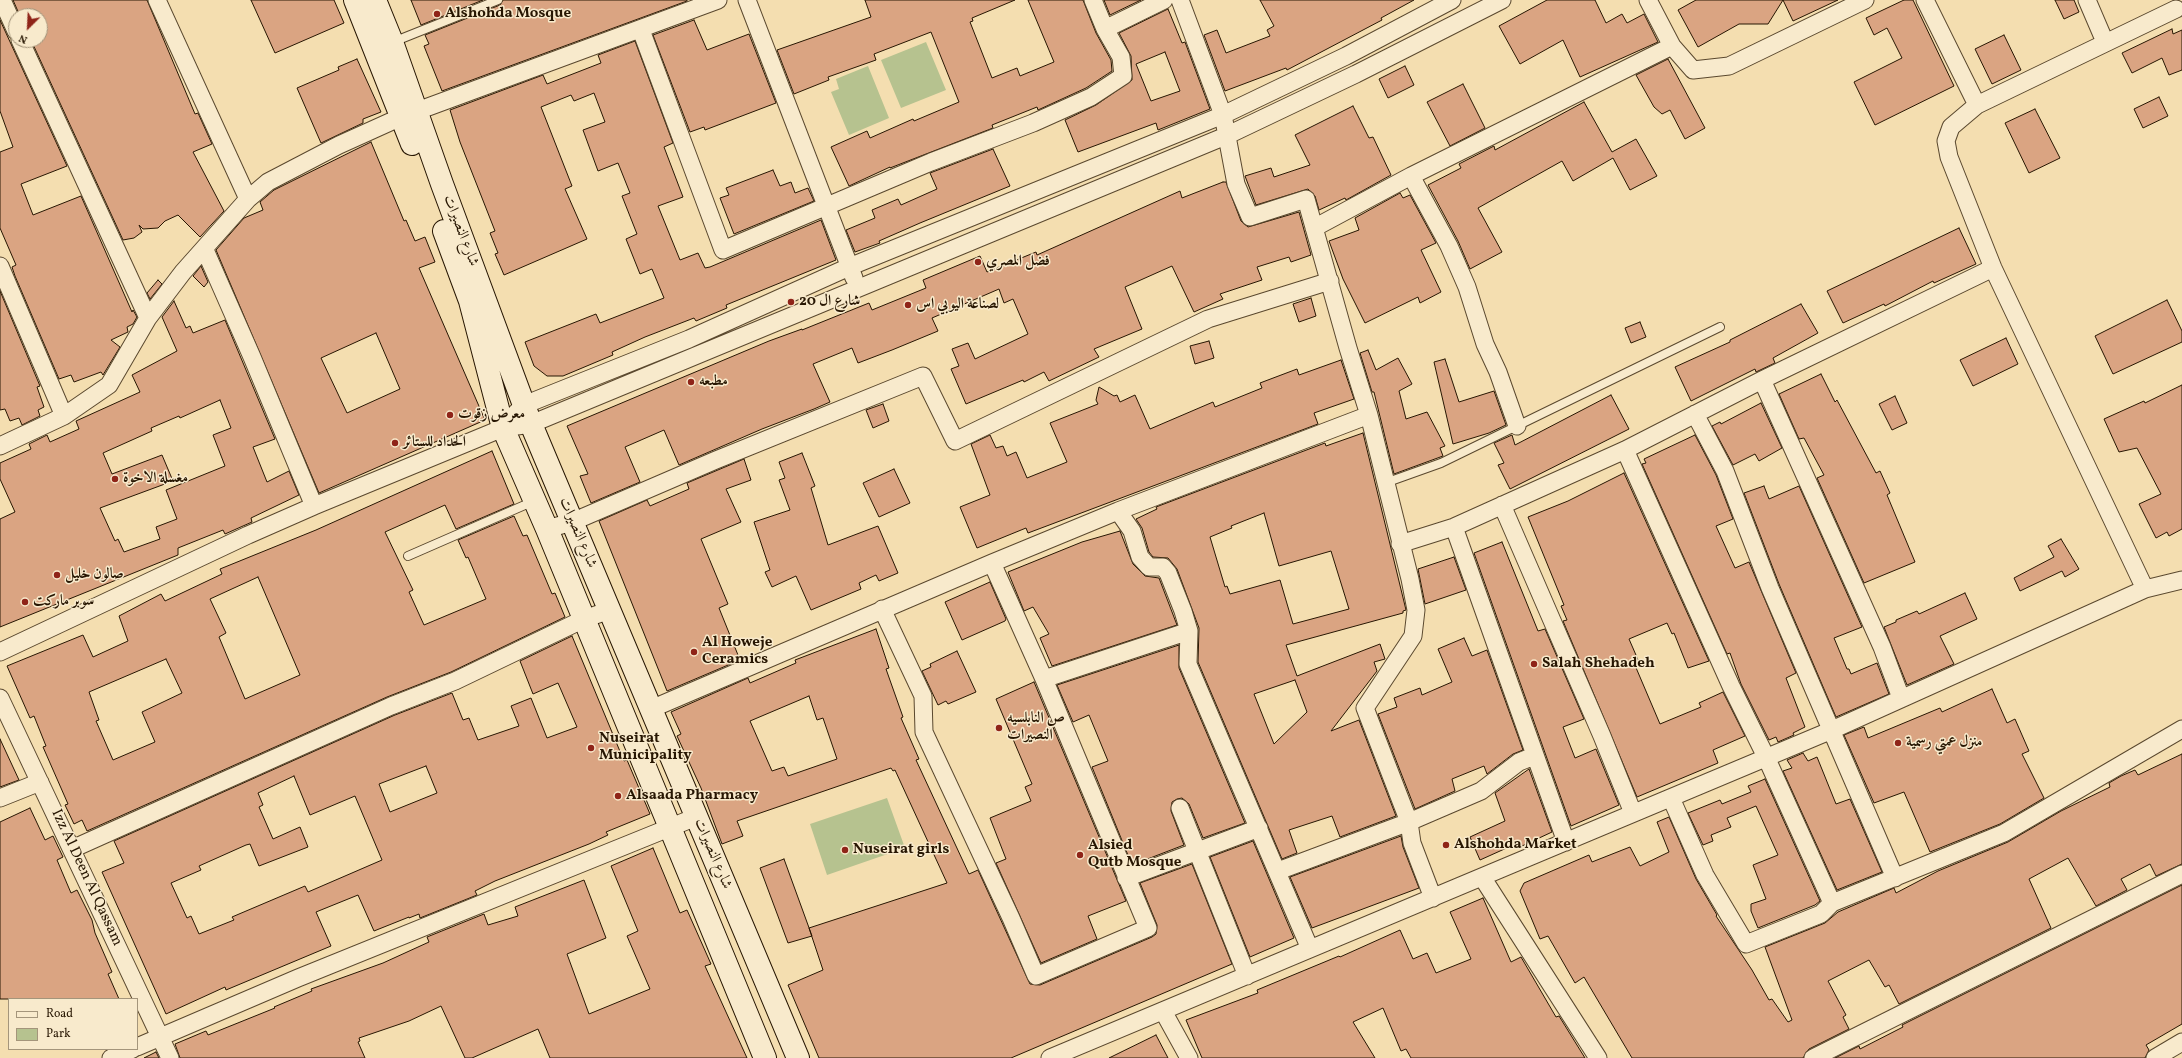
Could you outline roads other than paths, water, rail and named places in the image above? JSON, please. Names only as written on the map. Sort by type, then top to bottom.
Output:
[{"type":"main road","name":"شارع النصيرات","points":[[355,0],[383,45],[527,414],[798,1058]]},
{"type":"main road","name":"شارع النصيرات","points":[[376,0],[383,45]]},
{"type":"main road","name":"شارع النصيرات","points":[[409,114],[470,301],[503,428],[535,500],[765,1058]]},
{"type":"street","points":[[2,0],[8,13]]},
{"type":"street","points":[[157,0],[248,198]]},
{"type":"street","points":[[0,446],[64,416],[109,385],[148,318],[183,272],[204,250],[209,241],[248,198],[268,182],[339,145],[409,114],[641,30],[718,0]]},
{"type":"street","points":[[747,0],[858,287]]},
{"type":"street","points":[[641,30],[723,250],[931,162],[1033,123],[1091,97],[1123,76],[1121,57],[1105,29],[1093,0]]},
{"type":"street","points":[[1105,29],[1164,0]]},
{"type":"street","points":[[1180,0],[1223,114],[1236,184],[1250,217],[1306,199],[1348,348],[1369,414],[1416,610],[1413,636],[1365,708],[1409,822],[1412,843],[1432,898]]},
{"type":"street","points":[[0,652],[248,535],[314,506],[503,428],[527,414],[849,267],[1223,114],[1346,56],[1452,0]]},
{"type":"street","points":[[527,414],[858,287],[1228,135],[1356,74],[1502,0]]},
{"type":"street","points":[[1648,0],[1672,46],[1693,70],[1729,66],[1865,0]]},
{"type":"street","points":[[1925,0],[1977,105]]},
{"type":"street","points":[[2087,0],[2105,42]]},
{"type":"street","points":[[2145,590],[1993,268],[1949,157],[1946,141],[1951,127],[1977,105],[2176,9]]},
{"type":"street","points":[[1314,228],[1411,176],[1672,46]]},
{"type":"street","points":[[24,48],[148,318]]},
{"type":"street","points":[[1411,176],[1435,218],[1467,287],[1485,344],[1498,372],[1517,426]]},
{"type":"street","points":[[204,250],[252,357],[314,506]]},
{"type":"street","points":[[0,266],[64,416]]},
{"type":"street","points":[[1400,544],[1454,527],[1625,450],[1762,380],[1993,268]]},
{"type":"street","points":[[547,529],[572,522],[716,460],[923,376],[955,441],[1208,319],[1330,282]]},
{"type":"street","points":[[1762,380],[1882,647],[1901,698]]},
{"type":"street","points":[[651,709],[882,609],[1118,511],[1369,414]]},
{"type":"street","points":[[1695,414],[1724,471],[1770,588],[1895,878]]},
{"type":"street","points":[[1625,450],[1731,686],[1766,757],[1832,903]]},
{"type":"street","points":[[1502,505],[1602,736],[1633,813]]},
{"type":"street","points":[[1118,511],[1132,531],[1140,557],[1149,567],[1163,567],[1168,573],[1189,631],[1188,664],[1278,871],[1310,949]]},
{"type":"street","points":[[1454,527],[1534,756],[1566,842]]},
{"type":"street","points":[[882,609],[923,696],[924,732],[1011,918],[1036,976],[1148,928],[1044,679],[992,563]]},
{"type":"street","points":[[1050,1058],[1832,730],[1901,698],[1981,665],[2145,590],[2182,580]]},
{"type":"street","points":[[72,849],[384,709],[455,681],[584,619],[610,610]]},
{"type":"street","points":[[1044,679],[1189,631]]},
{"type":"street","name":"Izz Al Deen Al Qassam","points":[[0,698],[170,1058]]},
{"type":"street","points":[[1671,798],[1704,875],[1746,944],[1821,914],[1832,903],[2004,833],[2182,729]]},
{"type":"street","points":[[1278,871],[1409,822],[1481,791],[1519,762],[1534,756]]},
{"type":"street","points":[[0,798],[40,782]]},
{"type":"street","points":[[1180,808],[1247,976]]},
{"type":"street","points":[[138,1047],[298,978],[696,817]]},
{"type":"street","points":[[1126,878],[1196,850],[1258,828]]},
{"type":"street","points":[[1813,1058],[2182,874]]},
{"type":"street","points":[[1482,877],[1598,1058]]},
{"type":"street","points":[[1163,1011],[1189,1058]]},
{"type":"street","points":[[2155,1058],[2182,1042]]},
{"type":"street","points":[[111,1058],[131,1050]]},
{"type":"lane","points":[[383,45],[498,0]]},
{"type":"lane","points":[[1385,483],[1441,463],[1720,327]]},
{"type":"lane","points":[[408,556],[535,500]]},
{"type":"place","name":"Alshohda Mosque","points":[[437,14]]},
{"type":"place","name":"فضل المصري","points":[[978,262]]},
{"type":"place","name":"شارع ال 20","points":[[791,302]]},
{"type":"place","name":"لصناعة اليوبي اس","points":[[908,305]]},
{"type":"place","name":"مطبعه","points":[[691,382]]},
{"type":"place","name":"معرض زقوت","points":[[450,415]]},
{"type":"place","name":"الحداد للستائر","points":[[395,443]]},
{"type":"place","name":"مغسلة الاخوة","points":[[115,479]]},
{"type":"place","name":"صالون خليل","points":[[57,575]]},
{"type":"place","name":"سوبر ماركت","points":[[25,602]]},
{"type":"place","name":"Al Howeje Ceramics","points":[[694,652]]},
{"type":"place","name":"Salah Shehadeh","points":[[1534,664]]},
{"type":"place","name":"ص النابلسيه النصيرات","points":[[999,728]]},
{"type":"place","name":"منزل عمتي رسمية","points":[[1898,743]]},
{"type":"place","name":"Nuseirat Municipality","points":[[591,748]]},
{"type":"place","name":"Alsaada Pharmacy","points":[[618,796]]},
{"type":"place","name":"Alshohda Market","points":[[1446,845]]},
{"type":"place","name":"Nuseirat girls","points":[[845,850]]},
{"type":"place","name":"Alsied Qutb Mosque","points":[[1080,855]]}]
